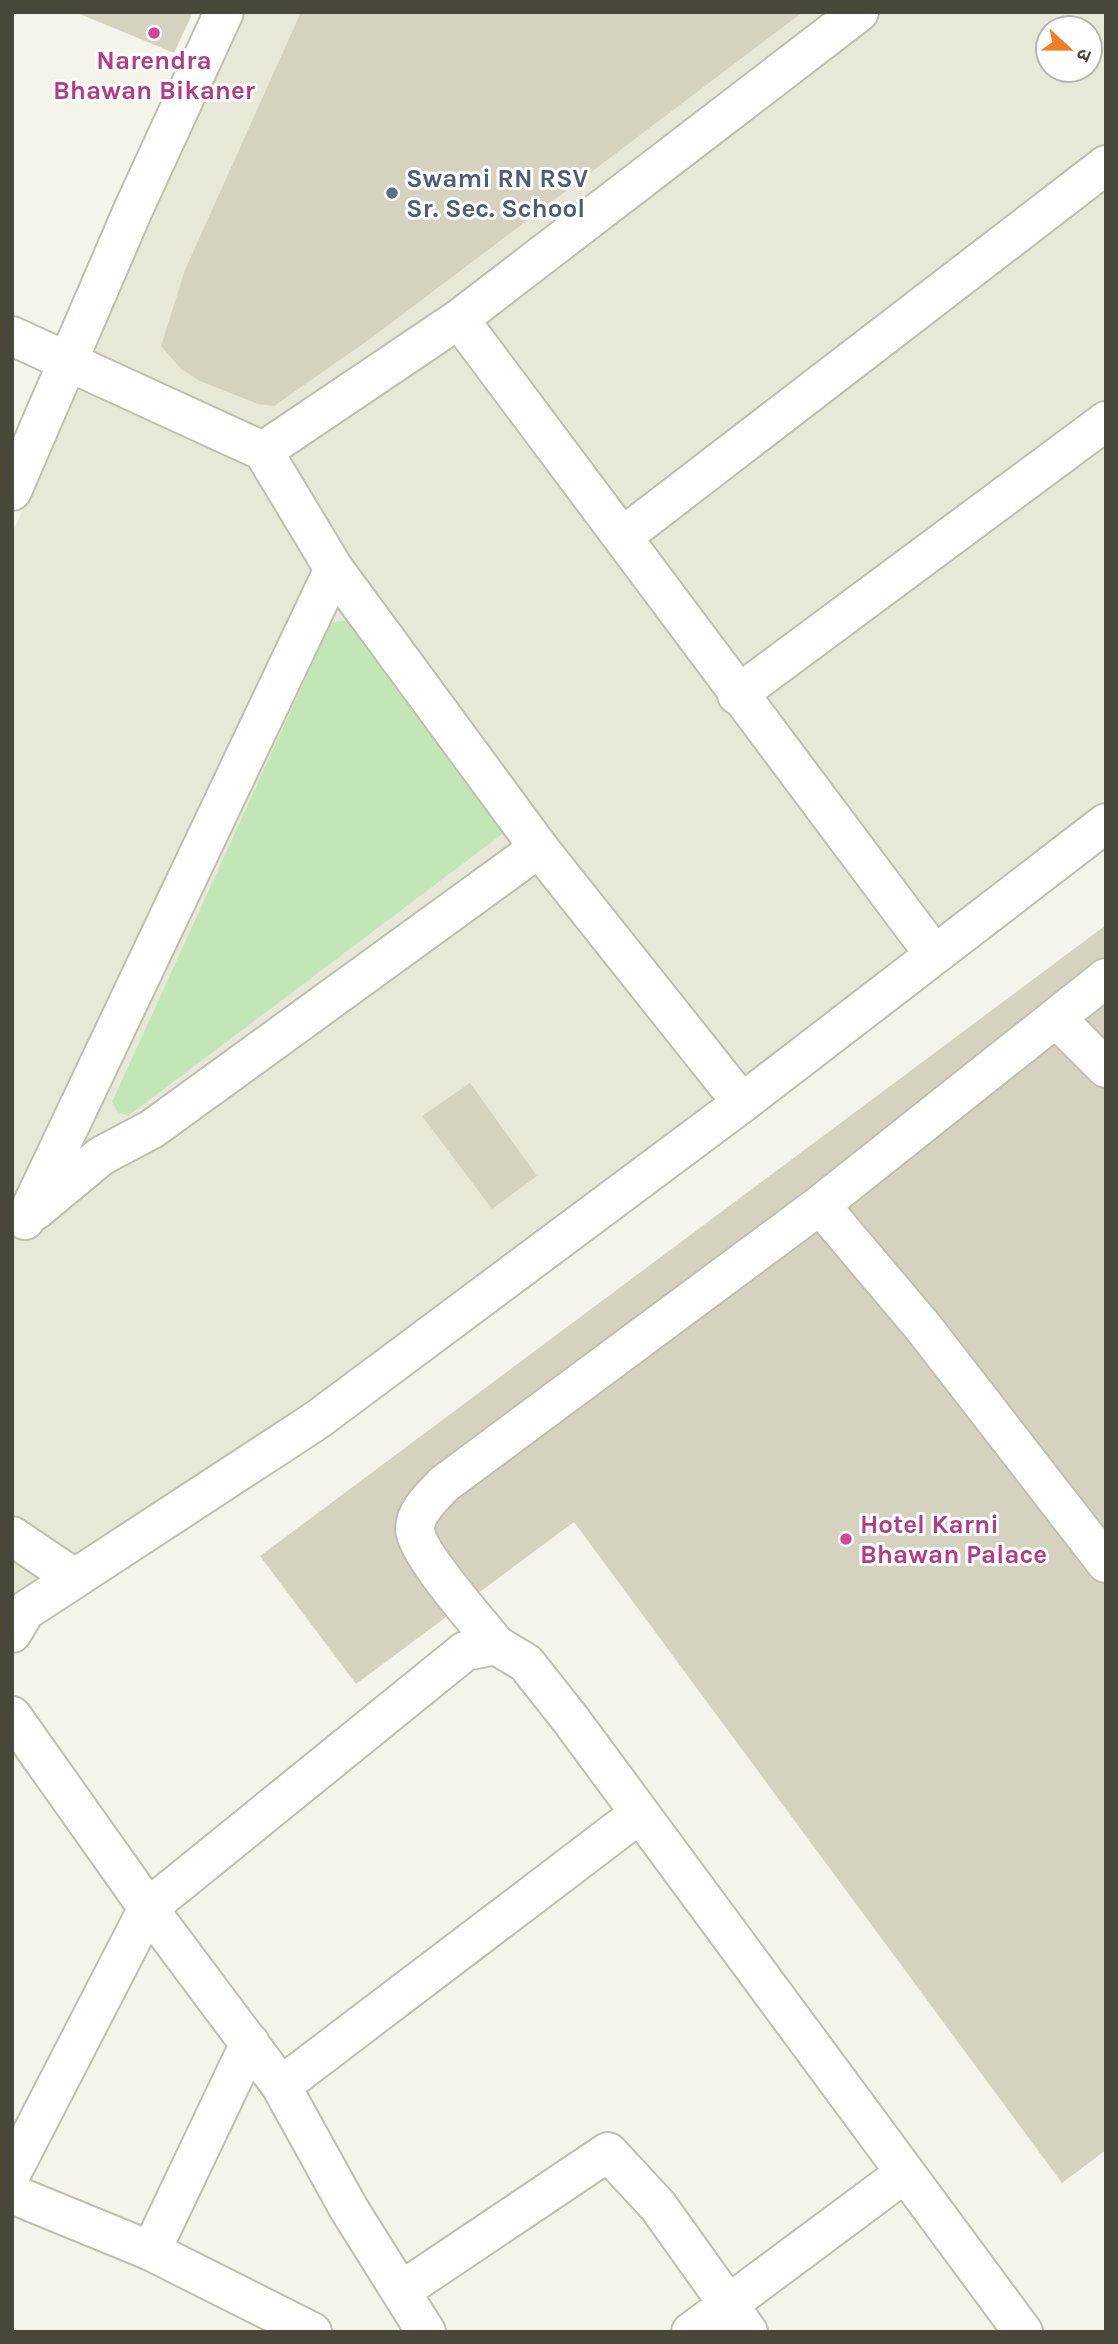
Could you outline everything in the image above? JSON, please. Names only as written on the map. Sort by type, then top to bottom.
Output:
[{"type":"street","points":[[12,491],[67,361],[224,12]]},
{"type":"street","points":[[263,451],[459,319],[859,12]]},
{"type":"street","points":[[622,537],[1106,165]]},
{"type":"street","points":[[459,319],[737,695],[934,954]]},
{"type":"street","points":[[12,336],[263,451],[334,569],[540,848],[742,1103]]},
{"type":"street","points":[[737,695],[1106,421]]},
{"type":"street","points":[[19,1225],[334,569]]},
{"type":"street","points":[[12,1633],[25,1611],[317,1420],[742,1103],[1106,823]]},
{"type":"street","points":[[19,1225],[101,1156],[152,1129],[486,883],[540,848]]},
{"type":"street","points":[[1023,2332],[526,1663],[496,1645],[422,1550],[415,1529],[421,1509],[444,1484],[820,1205],[1106,978]]},
{"type":"street","points":[[1056,1018],[1106,1068]]},
{"type":"street","points":[[820,1205],[923,1327],[1106,1563]]},
{"type":"street","points":[[12,1536],[74,1577]]},
{"type":"street","points":[[12,2172],[148,1908],[465,1651],[496,1645]]},
{"type":"street","points":[[12,1716],[148,1908],[281,2085],[349,2209],[426,2332]]},
{"type":"street","points":[[281,2085],[639,1814]]},
{"type":"street","points":[[151,2250],[250,2043]]},
{"type":"street","points":[[401,2291],[608,2152],[658,2206],[738,2318]]},
{"type":"street","points":[[691,2332],[738,2318],[905,2172]]},
{"type":"street","points":[[12,2193],[151,2250],[312,2332]]},
{"type":"shaded area","points":[[244,12],[1106,12],[1106,798],[12,1642],[12,534]]},
{"type":"green space","points":[[348,620],[505,832],[128,1116],[118,1112],[112,1102],[331,623]]},
{"type":"building","name":"Narendra Bhawan Bikaner","points":[[75,12],[193,12],[174,53]]},
{"type":"building","name":"Swami RN RSV Sr. Sec. School","points":[[301,12],[803,12],[374,336],[274,406],[258,404],[200,381],[181,369],[161,346],[185,270]]},
{"type":"building","name":"Hotel Karni Bhawan Palace","points":[[1106,925],[1106,2150],[1062,2183],[574,1522],[356,1684],[260,1556]]},
{"type":"building","points":[[470,1083],[537,1176],[492,1209],[422,1116]]},
{"type":"place","name":"Narendra Bhawan Bikaner","points":[[154,33]]},
{"type":"place","name":"Swami RN RSV Sr. Sec. School","points":[[392,193]]},
{"type":"place","name":"Hotel Karni Bhawan Palace","points":[[846,1539]]}]
